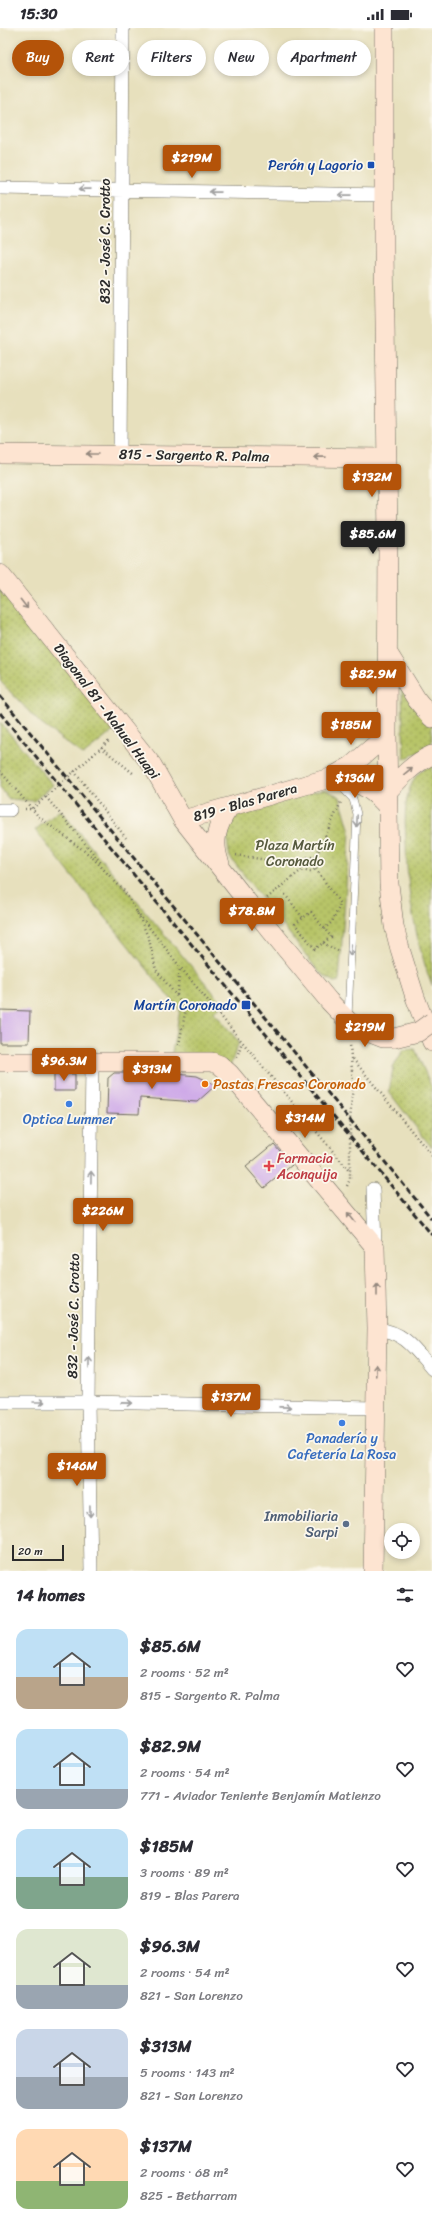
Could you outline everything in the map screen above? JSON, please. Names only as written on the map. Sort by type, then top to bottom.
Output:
[{"type":"street","name":"832 - José C. Crotto","points":[[120,454],[123,28]]},
{"type":"street","points":[[384,28],[384,195],[389,655],[387,735],[389,884],[394,926],[407,975],[432,1042]]},
{"type":"street","points":[[0,188],[384,195]]},
{"type":"street","name":"815 - Sargento R. Palma","points":[[0,454],[120,454],[387,458]]},
{"type":"street","name":"Diagonal 81 - Nahuel Huapi","points":[[0,574],[152,766],[183,820],[218,860],[253,910],[348,1021],[365,1031],[382,1038],[394,1038],[418,1032],[432,1022]]},
{"type":"street","points":[[389,655],[418,700],[432,718]]},
{"type":"street","name":"819 - Blas Parera","points":[[183,820],[330,778],[370,752],[387,735]]},
{"type":"street","points":[[388,798],[406,772],[421,760],[432,755]]},
{"type":"street","name":"819 - Blas Parera","points":[[330,778],[349,781],[366,787],[388,798]]},
{"type":"street","points":[[218,860],[218,828],[229,808]]},
{"type":"street","points":[[0,1062],[175,1061],[212,1062],[220,1065],[230,1074],[375,1247]]},
{"type":"street","name":"832 - José C. Crotto","points":[[91,1571],[88,1402],[92,1062]]},
{"type":"street","points":[[373,1189],[377,1329],[374,1408],[373,1571]]},
{"type":"street","points":[[377,1329],[397,1333],[408,1342],[432,1369]]},
{"type":"street","points":[[0,1402],[88,1402],[374,1408]]},
{"type":"lane","points":[[330,778],[346,791],[352,799],[357,814],[348,1021]]},
{"type":"path","points":[[5,810],[32,809],[122,729]]},
{"type":"path","points":[[0,771],[32,809],[48,825],[91,856],[114,878]]},
{"type":"path","points":[[74,771],[126,838]]},
{"type":"path","points":[[315,858],[346,791]]},
{"type":"path","points":[[46,797],[114,878],[137,912],[181,968],[350,1172]]},
{"type":"path","points":[[253,910],[304,867],[304,861],[307,857],[315,858]]},
{"type":"path","points":[[218,860],[304,867],[310,872],[316,869],[318,862],[315,858]]},
{"type":"path","points":[[316,869],[352,921]]},
{"type":"path","points":[[280,888],[304,918]]},
{"type":"path","points":[[324,929],[332,922],[340,903]]},
{"type":"path","points":[[137,912],[149,939],[156,970],[176,996],[186,1008],[215,1009]]},
{"type":"path","points":[[311,912],[324,929],[331,937],[315,949],[295,924],[311,912]]},
{"type":"path","points":[[323,943],[350,958]]},
{"type":"path","points":[[176,996],[181,968]]},
{"type":"path","points":[[175,1061],[186,1008]]},
{"type":"path","points":[[338,1202],[350,1179],[352,1058],[348,1021]]},
{"type":"path","points":[[352,1058],[432,1156]]},
{"type":"green space","points":[[0,587],[116,729],[83,755],[40,723],[0,681]]},
{"type":"green space","points":[[402,688],[432,724],[432,746],[404,759]]},
{"type":"green space","points":[[0,722],[53,785],[34,801],[9,799],[0,788]]},
{"type":"green space","points":[[432,765],[432,986],[421,951],[410,897],[405,818],[408,793],[411,785],[418,774]]},
{"type":"green space","name":"Plaza Martín Coronado","points":[[325,789],[340,797],[350,832],[339,981],[334,982],[319,972],[230,857],[227,839],[231,822],[239,812],[244,809]]},
{"type":"green space","points":[[60,810],[223,1004],[214,1012],[239,1042],[229,1069],[171,1057],[180,1010],[35,830]]},
{"type":"green space","points":[[415,1049],[432,1088],[432,1148],[389,1092],[393,1068],[403,1050]]},
{"type":"building","points":[[0,1010],[30,1011],[29,1043],[0,1043]]},
{"type":"building","points":[[114,1073],[166,1073],[197,1076],[216,1085],[197,1102],[140,1098],[139,1114],[107,1113],[108,1078]]},
{"type":"building","points":[[54,1074],[75,1074],[75,1091],[54,1091]]},
{"type":"building","name":"Farmacia Aconquija","points":[[274,1144],[292,1165],[264,1188],[246,1167]]},
{"type":"railway","points":[[0,696],[432,1219]]},
{"type":"railway","points":[[0,713],[432,1235]]},
{"type":"place","name":"Perón y Lagorio","points":[[371,165]]},
{"type":"place","name":"Martín Coronado","points":[[246,1005]]},
{"type":"place","name":"Pastas Frescas Coronado","points":[[205,1084]]},
{"type":"place","name":"Optica Lummer","points":[[69,1104]]},
{"type":"place","name":"Farmacia Aconquija","points":[[269,1166]]},
{"type":"place","name":"Panadería y Cafetería La Rosa","points":[[342,1423]]},
{"type":"place","name":"Inmobiliaria Sarpi","points":[[346,1524]]}]
